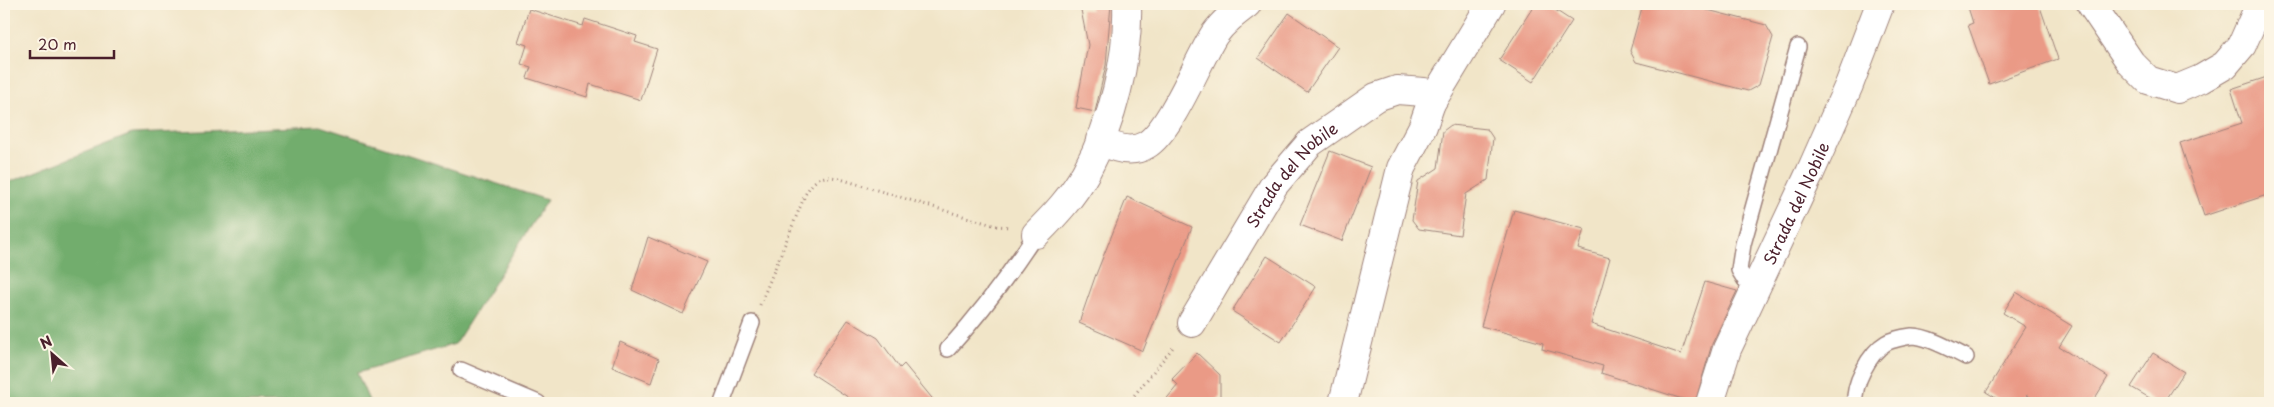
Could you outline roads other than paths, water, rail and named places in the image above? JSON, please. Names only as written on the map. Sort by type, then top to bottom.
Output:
[{"type":"street","points":[[1036,234],[1059,211],[1086,172],[1106,128],[1124,52],[1128,25],[1128,4]]},
{"type":"street","points":[[1100,140],[1115,148],[1130,150],[1146,145],[1165,126],[1215,35],[1230,17],[1247,4]]},
{"type":"street","points":[[1344,403],[1401,168],[1423,126],[1431,103],[1490,4]]},
{"type":"street","name":"Strada del Nobile","points":[[1710,403],[1728,349],[1814,164],[1880,4]]},
{"type":"street","points":[[2091,4],[2130,63],[2148,80],[2177,89],[2201,80],[2225,64],[2242,45],[2260,4]]},
{"type":"street","name":"Strada del Nobile","points":[[1192,323],[1274,185],[1310,142],[1376,97],[1397,90],[1424,92],[1431,103]]},
{"type":"lane","points":[[1753,293],[1739,270],[1743,244],[1798,47]]},
{"type":"lane","points":[[948,349],[977,317],[1009,276],[1036,234]]},
{"type":"lane","points":[[722,403],[752,323]]},
{"type":"lane","points":[[1856,403],[1855,396],[1864,366],[1886,343],[1913,336],[1941,344],[1966,357]]},
{"type":"lane","points":[[461,370],[538,403]]}]
